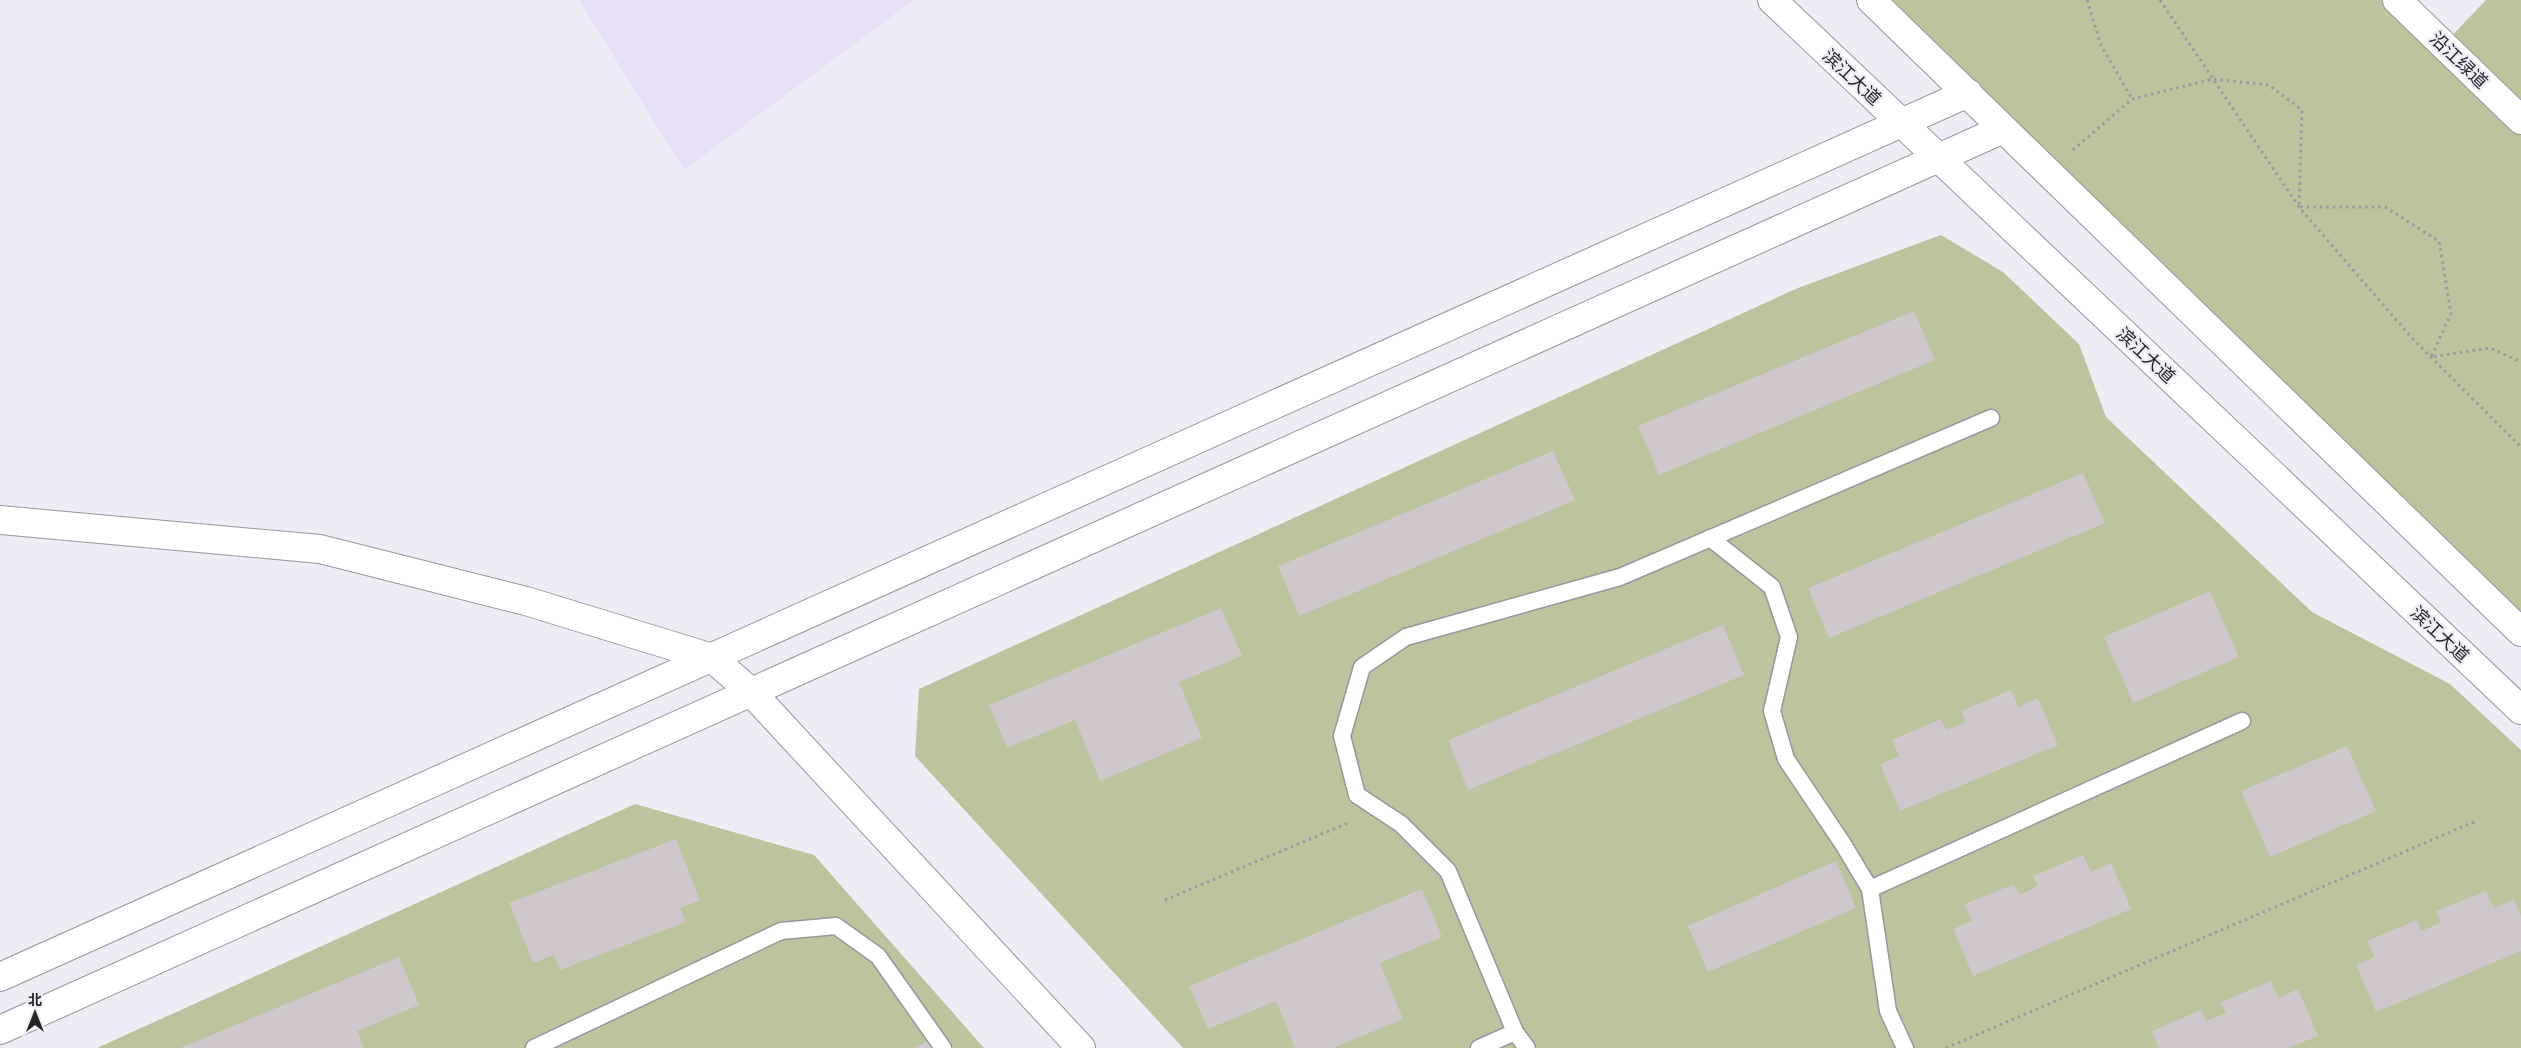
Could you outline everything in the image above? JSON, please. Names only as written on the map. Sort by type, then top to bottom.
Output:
[{"type":"street","name":"滨江大道","points":[[1772,0],[2521,710]]},
{"type":"street","points":[[1872,0],[2521,632]]},
{"type":"street","name":"沿江绿道","points":[[2397,0],[2521,120]]},
{"type":"street","points":[[0,977],[1900,122],[1968,94]]},
{"type":"street","points":[[0,1030],[1937,157],[2003,129]]},
{"type":"street","points":[[0,520],[320,549],[526,601],[712,658],[751,692],[1081,1048]]},
{"type":"lane","points":[[1527,1048],[1515,1032],[1448,871],[1401,824],[1357,795],[1342,736],[1362,667],[1406,637],[1620,577],[1991,418]]},
{"type":"lane","points":[[1710,538],[1772,587],[1789,637],[1772,711],[1786,760],[1844,844],[1870,889],[1888,1011],[1905,1048]]},
{"type":"lane","points":[[1870,889],[2242,721]]},
{"type":"lane","points":[[534,1048],[781,931],[836,926],[878,956],[943,1048]]},
{"type":"lane","points":[[1478,1048],[1515,1032]]},
{"type":"path","points":[[2087,0],[2101,45],[2132,99]]},
{"type":"path","points":[[2160,0],[2299,206],[2410,336],[2521,447]]},
{"type":"path","points":[[2048,172],[2132,99],[2213,79],[2269,85],[2302,110],[2299,206]]},
{"type":"path","points":[[2299,206],[2385,206],[2439,240],[2451,314],[2431,357]]},
{"type":"path","points":[[2431,357],[2490,348],[2521,362]]},
{"type":"path","points":[[1164,900],[1380,810]]},
{"type":"path","points":[[1946,1048],[2476,821]]},
{"type":"shaded area","points":[[579,0],[914,0],[684,170]]},
{"type":"green space","points":[[1872,0],[2397,0],[2444,44],[2486,0],[2521,0],[2521,632]]},
{"type":"green space","points":[[1941,235],[2003,272],[2079,344],[2106,417],[2312,612],[2450,684],[2521,750],[2521,1048],[1183,1048],[915,756],[919,689],[1798,288]]},
{"type":"green space","points":[[635,804],[814,855],[984,1048],[97,1048]]},
{"type":"building","points":[[1914,311],[1935,360],[1659,475],[1638,426]]},
{"type":"building","points":[[1553,451],[1575,500],[1299,616],[1278,566]]},
{"type":"building","points":[[2083,473],[2105,523],[1829,638],[1808,588]]},
{"type":"building","points":[[2210,591],[2239,657],[2133,703],[2104,637]]},
{"type":"building","points":[[1221,608],[1242,656],[1179,682],[1202,738],[1100,781],[1075,720],[1007,748],[989,705]]},
{"type":"building","points":[[1723,625],[1744,675],[1468,790],[1448,740]]},
{"type":"building","points":[[2011,690],[2018,707],[2038,698],[2058,745],[1900,811],[1880,764],[1899,756],[1892,740],[1941,719],[1946,730],[1966,722],[1961,711]]},
{"type":"building","points":[[2347,746],[2376,811],[2270,857],[2241,791]]},
{"type":"building","points":[[676,839],[700,900],[680,908],[686,922],[560,970],[554,955],[533,963],[509,903]]},
{"type":"building","points":[[2083,855],[2091,872],[2111,863],[2131,909],[1973,976],[1953,929],[1972,921],[1965,904],[2014,884],[2019,895],[2038,886],[2033,876]]},
{"type":"building","points":[[1836,861],[1856,908],[1708,972],[1688,926]]},
{"type":"building","points":[[1422,889],[1442,937],[1380,963],[1403,1019],[1333,1048],[1295,1048],[1276,1001],[1208,1029],[1189,986]]},
{"type":"building","points":[[2486,891],[2494,908],[2514,899],[2521,916],[2521,951],[2376,1012],[2356,965],[2375,957],[2367,941],[2417,920],[2421,931],[2441,923],[2436,911]]},
{"type":"building","points":[[399,957],[419,1005],[357,1031],[364,1048],[180,1048]]},
{"type":"building","points":[[2271,981],[2278,998],[2298,989],[2318,1036],[2288,1048],[2159,1048],[2152,1031],[2201,1010],[2206,1021],[2226,1013],[2221,1002]]},
{"type":"building","points":[[931,1040],[935,1048],[913,1048]]}]
